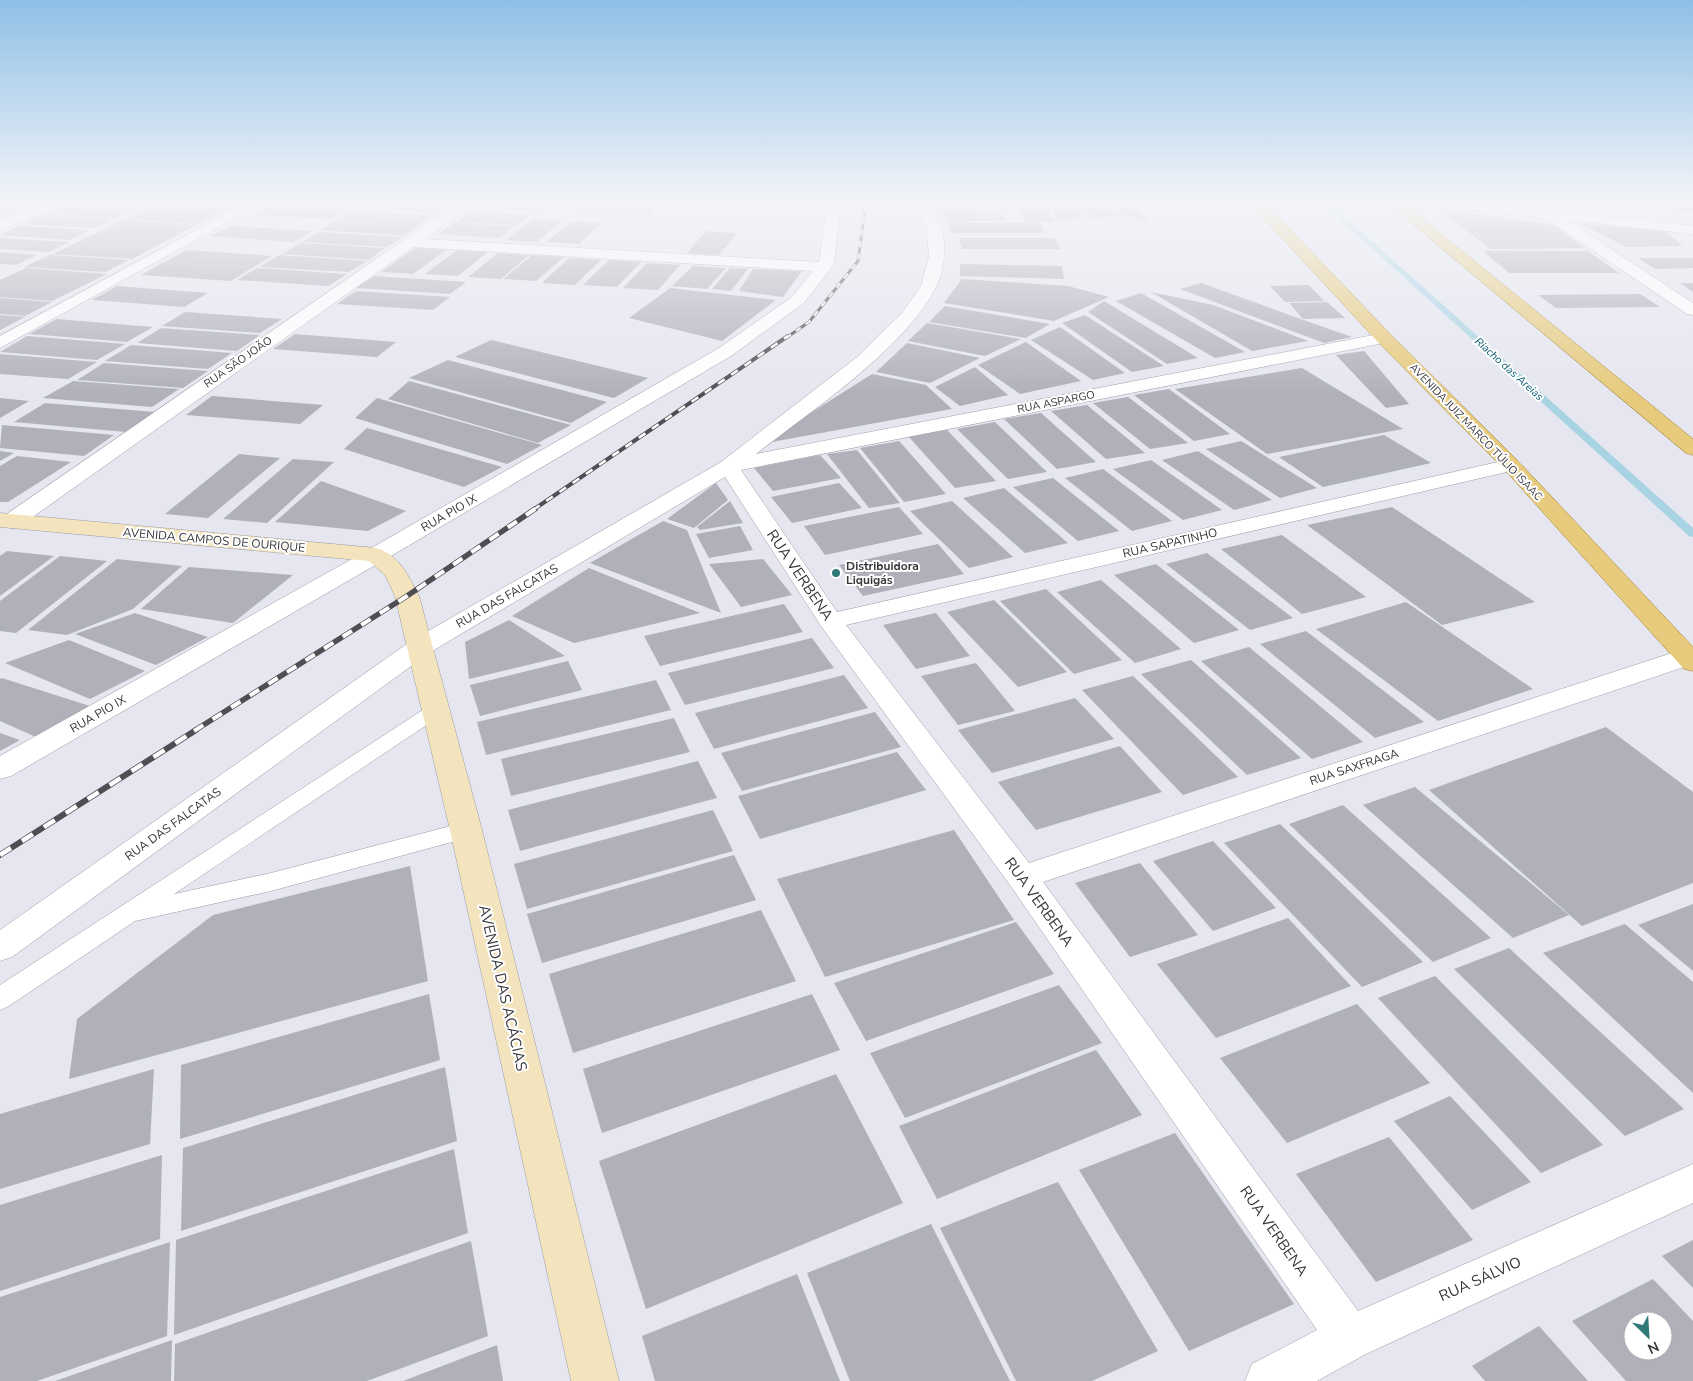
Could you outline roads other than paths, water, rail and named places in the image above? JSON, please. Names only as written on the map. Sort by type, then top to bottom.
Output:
[{"type":"main road","name":"AVENIDA JUIZ MARCO TÚLIO ISAAC","points":[[1318,267],[1384,338],[1511,466],[1690,660]]},
{"type":"main road","points":[[1473,267],[1693,449]]},
{"type":"main road","name":"AVENIDA CAMPOS DE OURIQUE","points":[[6,521],[376,556]]},
{"type":"main road","name":"AVENIDA DAS ACÁCIAS","points":[[376,556],[395,572],[407,596],[466,830],[595,1381]]},
{"type":"street","points":[[0,343],[138,267]]},
{"type":"street","name":"RUA SÃO JOÃO","points":[[6,521],[371,267]]},
{"type":"street","name":"RUA PIO IX","points":[[0,769],[376,556],[725,352],[798,300],[823,267]]},
{"type":"street","name":"RUA DAS FALCATAS","points":[[0,948],[420,647],[728,466],[863,361],[908,317],[929,286],[934,267]]},
{"type":"street","points":[[1629,267],[1693,310]]},
{"type":"street","name":"RUA ASPARGO","points":[[728,466],[1384,338]]},
{"type":"street","name":"RUA VERBENA","points":[[728,466],[830,621],[1022,877],[1350,1338]]},
{"type":"street","name":"RUA SAPATINHO","points":[[830,621],[1511,466]]},
{"type":"street","name":"RUA SAXFRAGA","points":[[1022,877],[1690,660]]},
{"type":"street","name":"RUA SÁLVIO","points":[[1270,1381],[1350,1338],[1693,1183]]},
{"type":"lane","points":[[0,999],[436,710]]},
{"type":"lane","points":[[128,913],[271,882],[466,830]]},
{"type":"waterway","name":"Riacho das Areias","points":[[1397,267],[1693,534]]},
{"type":"railway","points":[[786,338],[809,322],[853,267]]},
{"type":"railway","points":[[533,510],[788,336]]},
{"type":"railway","points":[[194,731],[407,596],[535,509]]},
{"type":"railway","points":[[0,855],[196,730]]},
{"type":"place","name":"Distribuidora Liquigás","points":[[836,573]]}]
